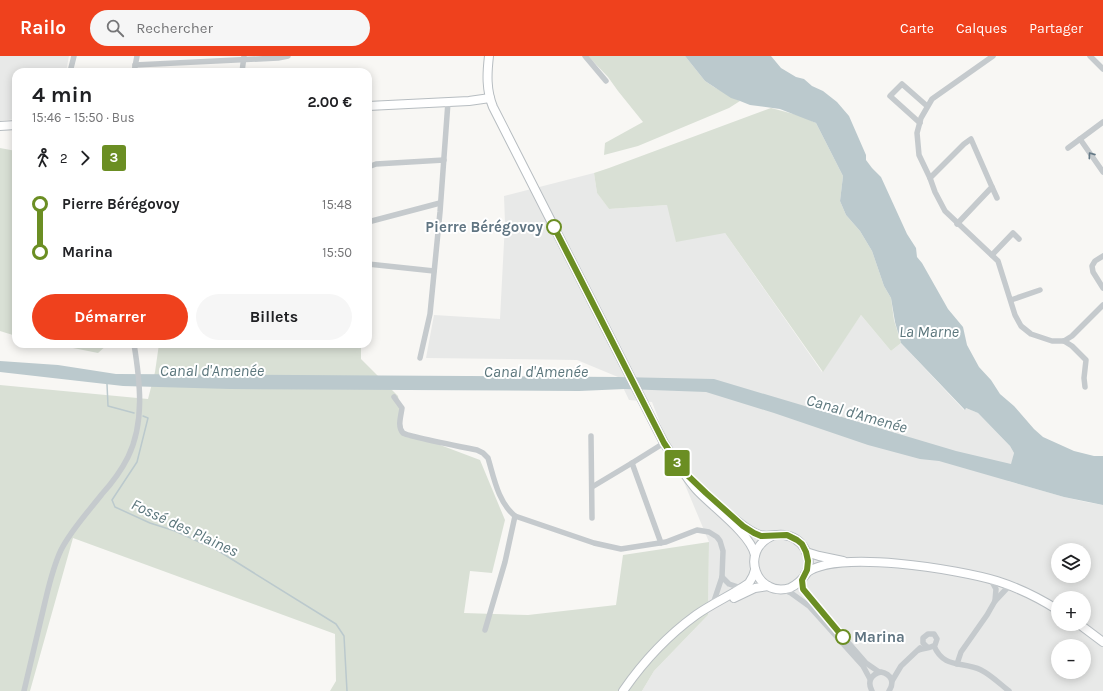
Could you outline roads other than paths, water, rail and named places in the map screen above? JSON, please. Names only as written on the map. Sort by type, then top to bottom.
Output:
[{"type":"main road","points":[[489,56],[488,84],[490,98],[495,110],[664,443],[689,481],[703,497],[745,536],[753,547],[755,554],[755,570],[762,582],[768,586]]},
{"type":"main road","points":[[372,106],[448,102],[490,98]]},
{"type":"main road","points":[[0,126],[12,125]]},
{"type":"main road","points":[[682,470],[743,526],[754,533],[766,536],[781,535],[792,537],[802,544],[808,561],[804,577]]},
{"type":"main road","points":[[755,554],[763,541],[772,536]]},
{"type":"main road","points":[[806,552],[818,556],[854,563]]},
{"type":"main road","points":[[627,691],[637,677],[662,650],[699,618],[749,590],[760,586],[782,589],[793,587],[813,569],[821,566],[854,563],[892,563],[938,568],[991,580],[1024,591],[1051,606]]},
{"type":"main road","points":[[623,691],[634,675],[659,647],[686,623],[712,604],[751,581],[755,570]]},
{"type":"main road","points":[[1088,631],[1103,642]]},
{"type":"street","points":[[71,68],[74,56]]},
{"type":"street","points":[[135,68],[137,56]]},
{"type":"street","points":[[189,62],[190,56]]},
{"type":"street","points":[[135,65],[244,58],[278,58],[288,56]]},
{"type":"street","points":[[584,56],[606,81]]},
{"type":"street","points":[[993,56],[941,92],[927,106],[917,133],[919,155],[935,192],[942,206],[958,224],[992,255],[999,265],[1018,321],[1021,326],[1031,334],[1052,341],[1064,341],[1072,336],[1103,305]]},
{"type":"street","points":[[1090,56],[1103,69]]},
{"type":"street","points":[[243,68],[244,58]]},
{"type":"street","points":[[920,123],[890,96],[902,84],[927,106]]},
{"type":"street","points":[[420,358],[430,314],[448,102]]},
{"type":"street","points":[[1068,148],[1103,122]]},
{"type":"street","points":[[930,178],[964,144],[971,139],[997,198]]},
{"type":"street","points":[[1080,139],[1103,172]]},
{"type":"street","points":[[372,166],[444,160]]},
{"type":"street","points":[[958,224],[992,187]]},
{"type":"street","points":[[372,221],[440,203]]},
{"type":"street","points":[[992,255],[1013,233],[1019,239]]},
{"type":"street","points":[[1103,256],[1095,261],[1092,266],[1093,272],[1103,288]]},
{"type":"street","points":[[372,264],[434,271]]},
{"type":"street","points":[[1011,300],[1040,290]]},
{"type":"street","points":[[1064,341],[1072,346],[1086,360],[1084,378],[1086,387]]},
{"type":"street","points":[[24,691],[41,618],[58,558],[67,539],[117,476],[127,458],[136,434],[139,401],[138,367],[135,348]]},
{"type":"street","points":[[394,397],[402,408],[400,422],[401,429],[404,433],[409,436],[438,441],[477,450],[483,453],[488,458],[503,502],[508,510],[515,516],[608,548],[621,550],[674,540],[697,530],[709,532],[717,537],[722,546],[722,577],[712,604]]},
{"type":"street","points":[[591,436],[592,518]]},
{"type":"street","points":[[592,487],[664,443]]},
{"type":"street","points":[[632,463],[661,543]]},
{"type":"street","points":[[485,630],[505,562],[515,516]]},
{"type":"street","points":[[722,577],[729,584],[741,588]]},
{"type":"street","points":[[804,577],[803,589],[806,594],[866,663],[879,672],[886,673],[901,666],[920,650],[928,646],[944,660],[980,670],[1009,691]]},
{"type":"street","points":[[991,580],[996,589],[995,601]]},
{"type":"street","points":[[957,664],[961,652],[995,601],[1009,586]]},
{"type":"street","points":[[782,589],[791,593],[809,606],[863,666],[870,679],[869,690]]},
{"type":"street","points":[[891,690],[892,680],[901,666]]},
{"type":"street","points":[[870,679],[873,675],[879,672]]},
{"type":"street","points":[[886,673],[892,680]]},
{"type":"water","name":"La Marne","points":[[685,56],[771,56],[781,68],[796,77],[804,79],[837,102],[849,116],[866,155],[866,160],[881,177],[907,234],[916,248],[917,257],[922,263],[948,309],[963,327],[967,345],[979,367],[991,380],[1000,394],[1014,406],[1043,437],[1074,451],[1094,456],[1103,456],[1103,505],[1064,497],[939,461],[920,459],[868,445],[706,392],[625,389],[579,391],[230,389],[123,386],[0,372],[0,361],[58,365],[116,374],[714,379],[956,451],[1011,464],[1014,453],[1010,446],[978,413],[966,408],[965,410],[901,343],[895,322],[891,298],[884,286],[872,251],[860,231],[846,215],[840,201],[843,176],[816,123],[780,109],[750,105],[731,98],[705,81]]},
{"type":"waterway","name":"Fossé des Plaines","points":[[107,384],[108,406],[134,413]]},
{"type":"waterway","name":"Fossé des Plaines","points":[[143,416],[148,418],[137,462],[112,500],[115,507],[217,550],[336,624],[344,636],[347,691]]},
{"type":"place","name":"Pierre Bérégovoy","points":[[554,227]]},
{"type":"place","name":"Marina","points":[[843,637]]},
{"type":"water label","name":"Canal d'Amenée","points":[[212,370]]},
{"type":"water label","name":"Canal d'Amenée","points":[[536,371]]},
{"type":"water label","name":"Canal d'Amenée","points":[[857,413]]}]
